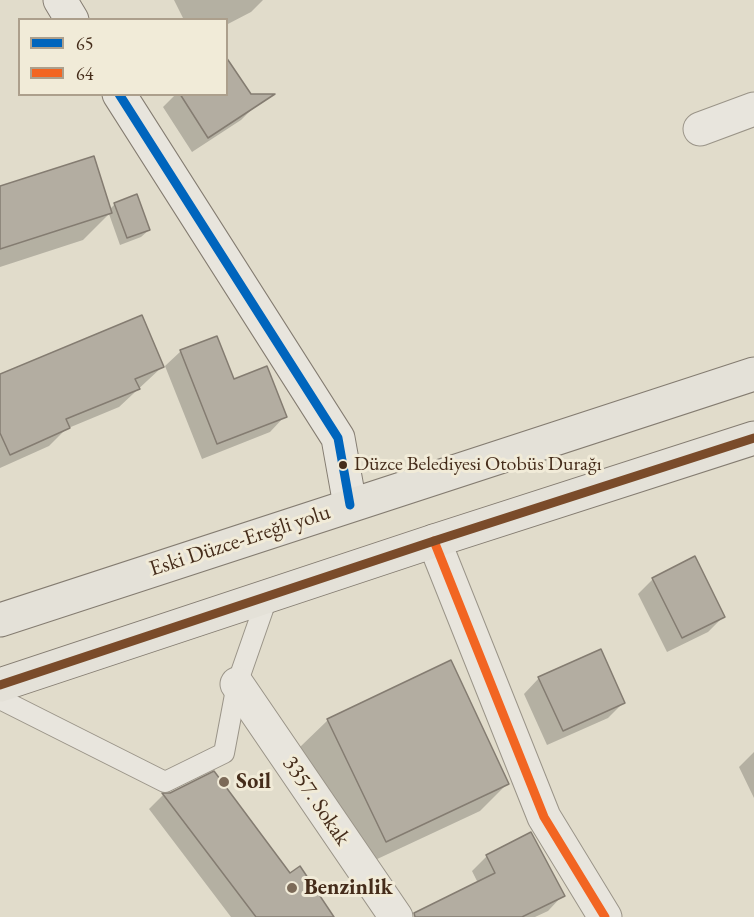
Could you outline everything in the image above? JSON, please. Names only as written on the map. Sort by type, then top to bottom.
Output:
[{"type":"main road","name":"Eski Düzce-Ereğli yolu","points":[[0,620],[754,374]]},
{"type":"main road","points":[[0,685],[754,438]]},
{"type":"street","points":[[60,0],[71,18]]},
{"type":"street","points":[[121,96],[338,438],[350,505]]},
{"type":"street","points":[[700,129],[754,109]]},
{"type":"street","points":[[434,541],[544,818],[605,917]]},
{"type":"street","name":"3357. Sokak","points":[[237,684],[396,917]]},
{"type":"lane","points":[[0,699],[165,782],[224,753],[237,684],[267,598]]},
{"type":"building","points":[[228,60],[251,94],[275,94],[208,138],[181,96],[228,96]]},
{"type":"building","points":[[94,156],[112,213],[0,249],[0,186]]},
{"type":"building","points":[[137,194],[150,230],[127,238],[114,203]]},
{"type":"building","points":[[142,315],[164,367],[135,379],[140,389],[66,419],[70,428],[10,455],[0,433],[0,374]]},
{"type":"building","points":[[217,336],[234,379],[267,366],[287,417],[217,444],[180,350]]},
{"type":"building","points":[[695,556],[725,617],[682,638],[652,578]]},
{"type":"building","points":[[601,649],[625,703],[563,731],[538,677]]},
{"type":"building","points":[[451,660],[509,784],[386,842],[327,719]]},
{"type":"building","points":[[214,771],[290,873],[300,866],[334,917],[256,917],[162,793],[170,793]]},
{"type":"building","points":[[531,832],[565,896],[522,917],[415,917],[414,913],[495,873],[486,855]]},
{"type":"transit line","name":"65","points":[[120,96],[338,438],[350,505]]},
{"type":"transit line","points":[[0,685],[754,438]]},
{"type":"transit line","name":"64","points":[[434,541],[544,817],[605,917]]},
{"type":"place","name":"Düzce Belediyesi Otobüs Durağı","points":[[343,465]]},
{"type":"place","name":"Soil","points":[[224,782]]},
{"type":"place","name":"Benzinlik","points":[[292,888]]}]
